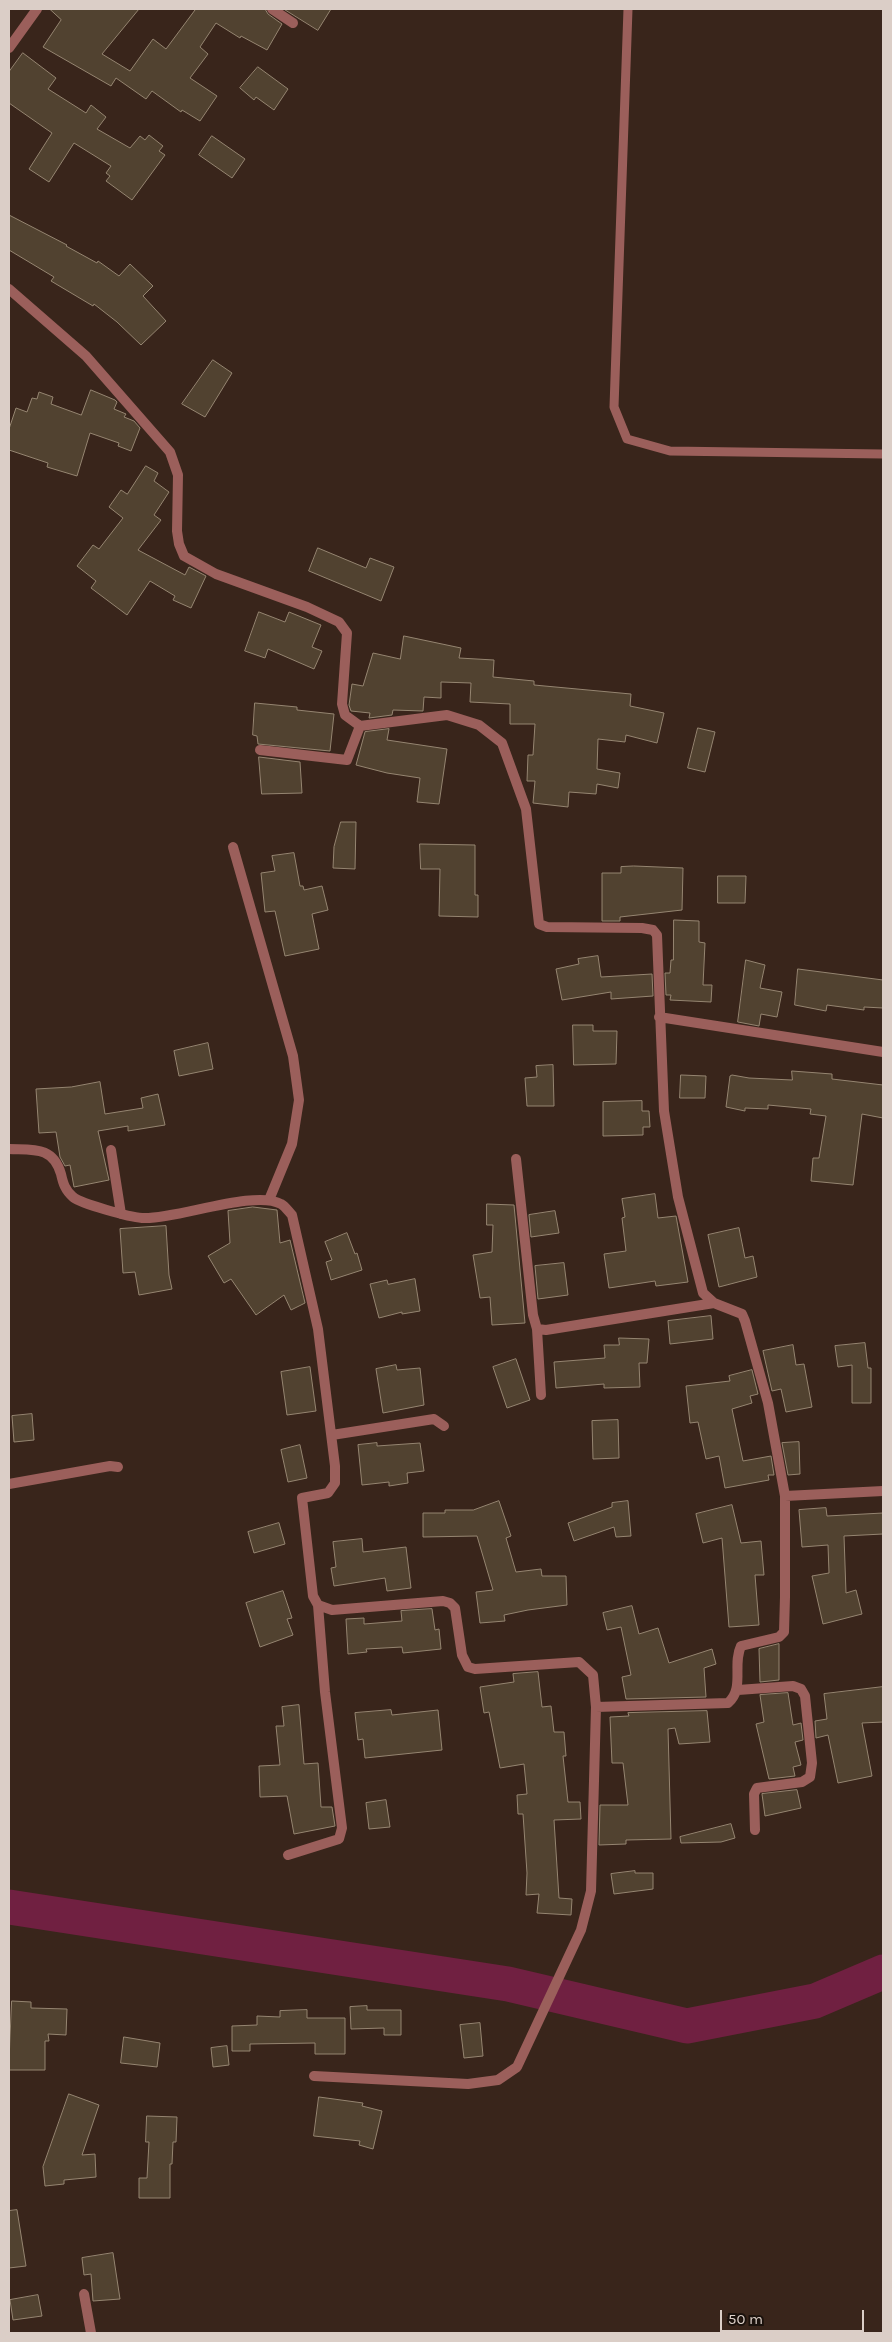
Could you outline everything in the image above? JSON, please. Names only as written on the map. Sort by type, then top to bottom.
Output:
[{"type":"street","points":[[9,48],[37,9]]},
{"type":"street","points":[[272,9],[292,23]]},
{"type":"street","points":[[9,289],[86,356],[170,452],[178,475],[177,531],[179,544],[184,556],[216,574],[308,607],[339,622],[344,628],[347,633],[342,704],[345,715],[360,726],[447,715],[479,725],[502,743],[526,809],[539,924],[547,928],[642,928],[653,930],[657,935],[664,1111],[678,1197],[703,1293],[714,1303],[742,1314],[768,1403],[784,1496],[786,1597],[784,1632],[779,1636],[741,1646],[738,1652],[738,1690],[735,1697],[728,1704],[596,1707]]},
{"type":"street","points":[[260,750],[347,760],[360,726]]},
{"type":"street","points":[[233,847],[293,1056],[300,1100],[292,1144],[270,1200]]},
{"type":"street","points":[[659,1017],[883,1052]]},
{"type":"street","points":[[9,1149],[36,1150],[48,1153],[58,1163],[64,1186],[74,1198],[120,1214],[143,1218],[259,1200],[270,1200],[282,1204],[292,1215],[318,1329],[335,1466],[334,1483],[328,1493],[302,1498],[313,1596],[318,1605],[325,1692],[342,1828],[339,1839],[288,1855]]},
{"type":"street","points":[[111,1150],[120,1214]]},
{"type":"street","points":[[516,1159],[533,1315],[537,1329],[541,1395]]},
{"type":"street","points":[[537,1329],[546,1330],[714,1303]]},
{"type":"street","points":[[332,1436],[434,1419],[444,1426]]},
{"type":"street","points":[[9,1484],[110,1466],[118,1467]]},
{"type":"street","points":[[784,1496],[883,1491]]},
{"type":"street","points":[[314,2076],[468,2084],[498,2080],[518,2067],[581,1930],[591,1891],[596,1707],[594,1675],[579,1662],[468,1668],[462,1655],[455,1608],[450,1603],[443,1601],[332,1610],[318,1605]]},
{"type":"street","points":[[738,1690],[793,1686],[801,1689],[805,1696],[812,1763],[810,1777],[802,1782],[757,1788],[754,1794],[755,1830]]},
{"type":"street","points":[[84,2294],[91,2333]]},
{"type":"lane","points":[[628,9],[614,407],[627,439],[670,452],[883,454]]},
{"type":"building","points":[[50,9],[139,9],[102,54],[130,71],[153,39],[166,49],[195,10],[192,9],[265,9],[268,14],[282,24],[267,50],[241,36],[240,38],[216,23],[200,47],[208,54],[190,78],[217,96],[200,121],[182,110],[181,112],[152,91],[146,99],[116,78],[111,86],[43,47],[61,20]]},
{"type":"building","points":[[284,9],[331,9],[318,30]]},
{"type":"building","points":[[23,53],[56,78],[48,89],[86,113],[91,105],[106,117],[97,129],[130,148],[140,136],[145,140],[149,135],[163,146],[159,151],[165,155],[132,200],[106,181],[110,176],[106,173],[111,166],[74,143],[49,182],[29,169],[52,133],[9,103],[9,72]]},
{"type":"building","points":[[258,67],[288,89],[274,110],[256,97],[254,100],[240,88]]},
{"type":"building","points":[[212,136],[245,159],[232,178],[199,155]]},
{"type":"building","points":[[9,215],[97,263],[98,261],[119,276],[130,264],[153,286],[143,296],[166,321],[141,345],[117,322],[94,304],[93,306],[51,281],[54,277],[9,250]]},
{"type":"building","points":[[213,360],[232,373],[205,417],[182,404]]},
{"type":"building","points":[[91,390],[115,400],[117,402],[114,409],[126,414],[124,417],[134,421],[140,428],[131,451],[118,446],[119,443],[90,433],[77,476],[47,467],[48,463],[9,450],[9,429],[16,408],[27,412],[32,398],[37,399],[39,392],[53,397],[51,404],[81,415]]},
{"type":"building","points":[[146,466],[158,473],[154,481],[169,492],[154,515],[161,520],[138,550],[185,575],[189,567],[206,576],[191,608],[173,600],[175,596],[150,581],[127,615],[91,588],[96,581],[77,566],[93,545],[99,549],[123,518],[109,507],[121,490],[127,494]]},
{"type":"building","points":[[318,548],[366,568],[370,558],[394,567],[381,601],[309,571]]},
{"type":"building","points":[[259,612],[285,622],[289,612],[321,625],[312,647],[322,651],[314,669],[268,649],[265,658],[245,651]]},
{"type":"building","points":[[404,636],[461,648],[459,658],[494,660],[493,677],[534,681],[534,685],[631,694],[630,706],[664,713],[657,743],[626,735],[625,742],[598,739],[597,769],[620,773],[618,788],[597,784],[596,794],[569,792],[568,807],[533,803],[535,781],[527,781],[528,755],[533,755],[535,724],[510,724],[510,704],[470,702],[471,683],[441,682],[441,698],[424,697],[423,711],[393,710],[392,715],[369,718],[370,713],[351,711],[349,705],[352,684],[363,686],[373,653],[400,659]]},
{"type":"building","points":[[255,703],[297,707],[297,710],[334,714],[330,751],[258,744],[257,736],[253,735]]},
{"type":"building","points":[[698,728],[715,732],[705,772],[688,768]]},
{"type":"building","points":[[389,729],[387,740],[447,749],[439,804],[417,802],[420,778],[387,773],[356,765],[365,732]]},
{"type":"building","points":[[259,757],[300,762],[302,793],[262,794]]},
{"type":"building","points":[[341,822],[356,822],[355,869],[333,868],[334,847]]},
{"type":"building","points":[[420,844],[475,845],[475,895],[478,895],[478,917],[439,916],[440,869],[421,869]]},
{"type":"building","points":[[294,853],[300,886],[303,886],[304,890],[322,886],[328,910],[312,914],[319,949],[285,956],[275,911],[265,912],[261,873],[275,871],[272,856]]},
{"type":"building","points":[[621,867],[683,868],[682,910],[620,917],[620,921],[602,921],[602,873],[621,873]]},
{"type":"building","points":[[718,876],[746,876],[745,903],[718,903]]},
{"type":"building","points":[[674,920],[699,921],[699,942],[705,943],[703,985],[712,985],[711,1002],[670,1000],[671,995],[666,995],[665,973],[670,973],[671,960],[673,960]]},
{"type":"building","points":[[598,956],[601,977],[652,974],[653,996],[611,999],[611,992],[562,1000],[556,969],[579,964],[578,959]]},
{"type":"building","points":[[746,960],[765,965],[760,988],[782,992],[777,1017],[761,1014],[759,1026],[738,1022]]},
{"type":"building","points":[[798,969],[883,980],[883,1008],[864,1007],[864,1010],[827,1005],[826,1011],[795,1005]]},
{"type":"building","points":[[573,1025],[593,1025],[593,1031],[617,1031],[616,1064],[574,1065]]},
{"type":"building","points":[[208,1043],[213,1069],[179,1076],[174,1051]]},
{"type":"building","points":[[553,1065],[554,1106],[527,1106],[525,1078],[537,1077],[536,1066]]},
{"type":"building","points":[[792,1071],[832,1074],[832,1079],[883,1085],[883,1118],[862,1114],[853,1185],[811,1181],[813,1158],[819,1158],[826,1116],[810,1114],[811,1109],[768,1105],[768,1109],[745,1108],[745,1111],[726,1107],[730,1076],[792,1080]]},
{"type":"building","points":[[681,1075],[706,1076],[705,1098],[680,1098]]},
{"type":"building","points":[[100,1082],[105,1114],[143,1108],[141,1098],[158,1094],[165,1125],[128,1131],[128,1126],[98,1131],[109,1180],[74,1187],[70,1165],[65,1166],[60,1157],[56,1132],[39,1133],[36,1089],[71,1087]]},
{"type":"building","points":[[642,1101],[642,1111],[649,1111],[650,1127],[643,1127],[643,1135],[603,1136],[603,1102]]},
{"type":"building","points":[[655,1194],[658,1218],[676,1216],[688,1282],[656,1286],[655,1281],[609,1288],[604,1254],[626,1251],[622,1218],[625,1217],[622,1199]]},
{"type":"building","points":[[487,1204],[514,1205],[525,1323],[492,1325],[490,1297],[480,1298],[473,1255],[492,1252],[493,1225],[487,1225]]},
{"type":"building","points":[[253,1207],[277,1210],[280,1243],[290,1240],[305,1303],[291,1310],[284,1295],[256,1315],[231,1279],[224,1283],[208,1256],[230,1243],[228,1211]]},
{"type":"building","points":[[555,1211],[559,1233],[531,1237],[529,1215]]},
{"type":"building","points":[[166,1226],[169,1275],[172,1289],[139,1295],[135,1272],[123,1273],[120,1229]]},
{"type":"building","points":[[739,1228],[745,1258],[753,1256],[757,1277],[719,1287],[708,1235]]},
{"type":"building","points":[[347,1233],[355,1254],[357,1253],[362,1270],[331,1280],[326,1262],[332,1260],[325,1242]]},
{"type":"building","points":[[564,1263],[568,1295],[538,1299],[535,1266]]},
{"type":"building","points":[[415,1279],[420,1311],[402,1314],[402,1312],[379,1318],[370,1284],[387,1280],[388,1284]]},
{"type":"building","points":[[711,1316],[713,1339],[670,1344],[668,1321]]},
{"type":"building","points":[[619,1338],[649,1339],[647,1363],[639,1363],[640,1387],[604,1388],[604,1384],[556,1388],[554,1362],[605,1358],[604,1345],[619,1345]]},
{"type":"building","points":[[865,1343],[868,1368],[871,1368],[871,1403],[852,1403],[852,1365],[838,1367],[835,1346]]},
{"type":"building","points":[[793,1345],[796,1365],[804,1364],[812,1407],[786,1412],[781,1389],[772,1391],[763,1351]]},
{"type":"building","points":[[516,1359],[530,1400],[507,1408],[493,1367]]},
{"type":"building","points":[[396,1365],[397,1370],[420,1368],[424,1405],[383,1413],[376,1369]]},
{"type":"building","points":[[310,1367],[316,1411],[287,1415],[281,1372]]},
{"type":"building","points":[[752,1370],[758,1394],[750,1396],[752,1403],[732,1409],[743,1461],[771,1456],[774,1475],[768,1475],[769,1480],[725,1488],[719,1456],[706,1459],[698,1422],[690,1423],[686,1386],[730,1381],[729,1376]]},
{"type":"building","points":[[32,1414],[34,1440],[14,1442],[12,1416]]},
{"type":"building","points":[[618,1420],[619,1458],[593,1459],[592,1421]]},
{"type":"building","points":[[799,1442],[800,1474],[788,1475],[782,1443]]},
{"type":"building","points":[[377,1443],[377,1446],[420,1443],[424,1471],[407,1473],[408,1483],[389,1486],[389,1482],[362,1485],[358,1445]]},
{"type":"building","points":[[300,1445],[307,1478],[288,1482],[281,1450]]},
{"type":"building","points":[[499,1501],[511,1536],[506,1538],[516,1572],[541,1569],[542,1576],[566,1576],[567,1605],[504,1615],[505,1621],[480,1623],[476,1592],[493,1590],[477,1536],[423,1537],[423,1513],[445,1513],[445,1510],[473,1510]]},
{"type":"building","points":[[628,1501],[631,1536],[616,1537],[614,1527],[574,1541],[568,1523],[612,1507],[612,1503]]},
{"type":"building","points":[[732,1505],[741,1543],[761,1541],[764,1575],[755,1575],[759,1625],[729,1627],[722,1538],[703,1543],[696,1514]]},
{"type":"building","points":[[826,1508],[827,1516],[883,1513],[883,1534],[844,1536],[846,1593],[856,1590],[862,1614],[823,1624],[812,1576],[829,1573],[828,1545],[802,1547],[799,1510]]},
{"type":"building","points":[[279,1523],[285,1544],[254,1553],[248,1532]]},
{"type":"building","points":[[362,1539],[363,1552],[406,1547],[411,1588],[387,1591],[385,1578],[334,1586],[331,1568],[336,1567],[333,1542]]},
{"type":"building","points":[[283,1591],[292,1618],[287,1619],[293,1635],[260,1647],[246,1603]]},
{"type":"building","points":[[632,1606],[639,1634],[658,1628],[669,1663],[712,1649],[716,1664],[704,1668],[706,1697],[626,1699],[622,1677],[631,1675],[621,1627],[607,1630],[603,1613]]},
{"type":"building","points":[[432,1609],[435,1630],[439,1629],[441,1649],[403,1653],[402,1647],[366,1649],[367,1652],[348,1654],[346,1619],[364,1618],[364,1624],[402,1621],[401,1611]]},
{"type":"building","points":[[779,1644],[779,1680],[760,1682],[759,1649]]},
{"type":"building","points":[[538,1672],[542,1707],[551,1706],[554,1732],[564,1732],[566,1756],[563,1756],[568,1802],[580,1802],[581,1819],[554,1820],[559,1898],[572,1899],[571,1915],[537,1913],[539,1894],[526,1895],[527,1873],[523,1814],[518,1814],[517,1795],[527,1794],[524,1764],[500,1768],[489,1712],[484,1713],[480,1687],[514,1682],[513,1674]]},
{"type":"building","points":[[883,1687],[883,1722],[862,1723],[872,1776],[838,1783],[828,1735],[816,1738],[815,1721],[827,1719],[824,1694]]},
{"type":"building","points":[[788,1693],[793,1725],[801,1723],[803,1740],[795,1742],[801,1765],[793,1767],[795,1776],[769,1779],[756,1724],[764,1722],[760,1695]]},
{"type":"building","points":[[299,1705],[304,1764],[318,1763],[321,1807],[332,1807],[335,1826],[294,1834],[287,1796],[260,1797],[259,1766],[280,1765],[276,1726],[284,1726],[282,1707]]},
{"type":"building","points":[[391,1710],[392,1715],[438,1710],[442,1750],[365,1758],[363,1739],[358,1740],[355,1713]]},
{"type":"building","points":[[707,1711],[710,1742],[679,1744],[675,1728],[668,1729],[671,1839],[626,1840],[626,1844],[599,1845],[600,1805],[628,1805],[623,1763],[612,1763],[610,1717],[629,1716],[628,1713]]},
{"type":"building","points":[[797,1790],[801,1808],[765,1816],[762,1794]]},
{"type":"building","points":[[386,1800],[390,1827],[369,1829],[366,1803]]},
{"type":"building","points":[[731,1824],[735,1838],[721,1842],[681,1843],[680,1837]]},
{"type":"building","points":[[635,1871],[635,1873],[653,1873],[653,1889],[614,1894],[611,1874]]},
{"type":"building","points":[[12,2001],[31,2002],[31,2008],[67,2009],[66,2035],[48,2034],[49,2041],[45,2041],[45,2070],[9,2070]]},
{"type":"building","points":[[367,2006],[367,2010],[401,2010],[401,2035],[384,2035],[384,2028],[351,2029],[350,2007]]},
{"type":"building","points":[[307,2010],[307,2018],[345,2018],[345,2054],[315,2054],[315,2043],[250,2044],[250,2051],[232,2051],[232,2026],[257,2025],[257,2016],[280,2017],[280,2011]]},
{"type":"building","points":[[480,2023],[483,2056],[464,2058],[460,2025]]},
{"type":"building","points":[[124,2037],[160,2043],[157,2067],[121,2063]]},
{"type":"building","points":[[227,2046],[229,2065],[213,2067],[211,2048]]},
{"type":"building","points":[[69,2094],[99,2105],[82,2155],[95,2154],[96,2177],[64,2180],[64,2184],[45,2186],[43,2167]]},
{"type":"building","points":[[319,2097],[363,2103],[362,2106],[382,2111],[373,2149],[359,2145],[360,2141],[314,2136]]},
{"type":"building","points":[[147,2116],[177,2117],[176,2142],[173,2142],[172,2164],[170,2164],[170,2198],[139,2198],[139,2178],[147,2178],[149,2142],[146,2142]]},
{"type":"building","points":[[17,2210],[26,2266],[9,2268],[9,2211]]},
{"type":"building","points":[[113,2253],[120,2299],[93,2301],[91,2274],[84,2275],[82,2258]]},
{"type":"building","points":[[38,2295],[42,2316],[13,2320],[10,2300]]},
{"type":"waterway","points":[[9,1907],[508,1984],[687,2026],[815,2001],[883,1972]]}]
